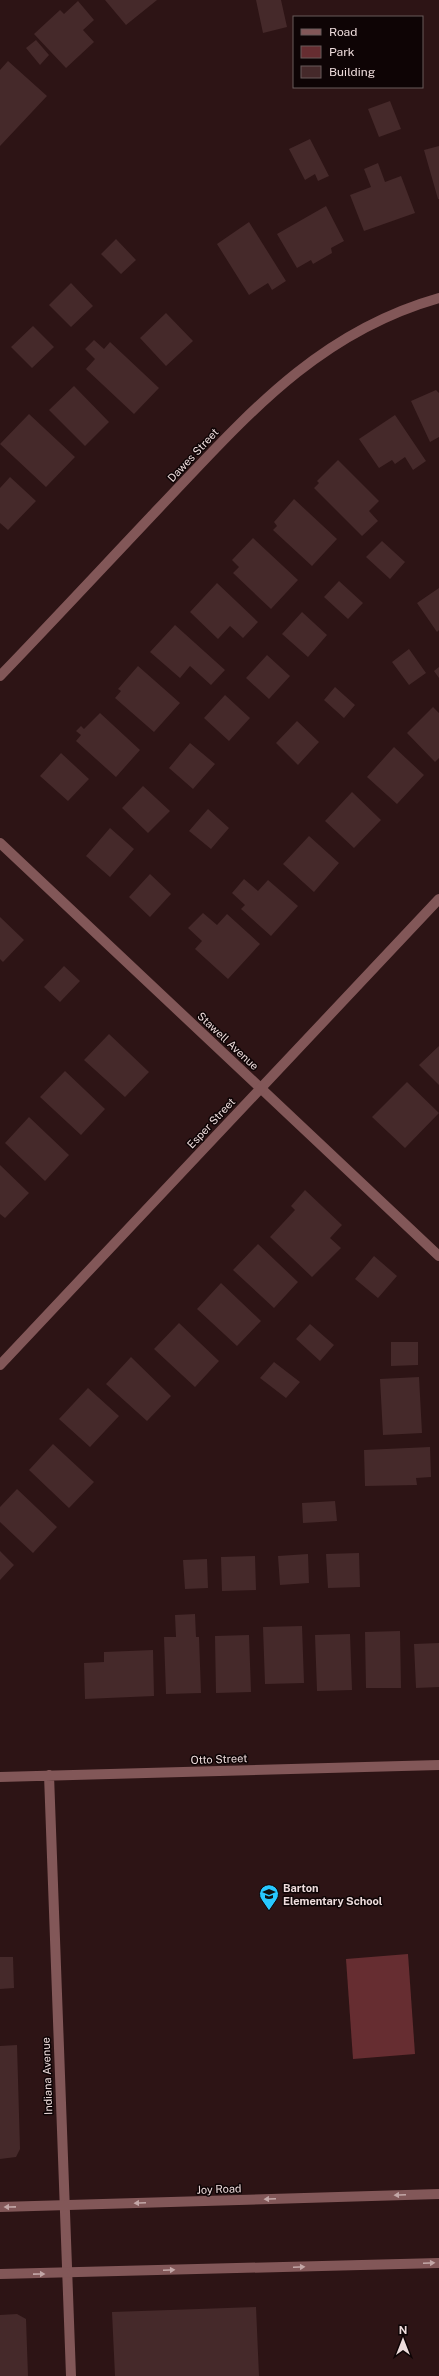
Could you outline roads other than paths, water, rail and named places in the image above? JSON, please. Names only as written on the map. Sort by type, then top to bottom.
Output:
[{"type":"street","name":"Dawes Street","points":[[0,676],[257,405],[302,367],[346,338],[392,315],[439,298]]},
{"type":"street","name":"Stawell Avenue","points":[[0,843],[439,1256]]},
{"type":"street","name":"Esper Street","points":[[0,1365],[439,898]]},
{"type":"street","name":"Otto Street","points":[[0,1777],[439,1765]]},
{"type":"street","name":"Indiana Avenue","points":[[49,1776],[66,2273],[71,2376]]},
{"type":"street","name":"Joy Road","points":[[0,2207],[439,2194]]},
{"type":"street","points":[[0,2274],[439,2263]]},
{"type":"place","name":"Barton Elementary School","points":[[269,1911]]}]
